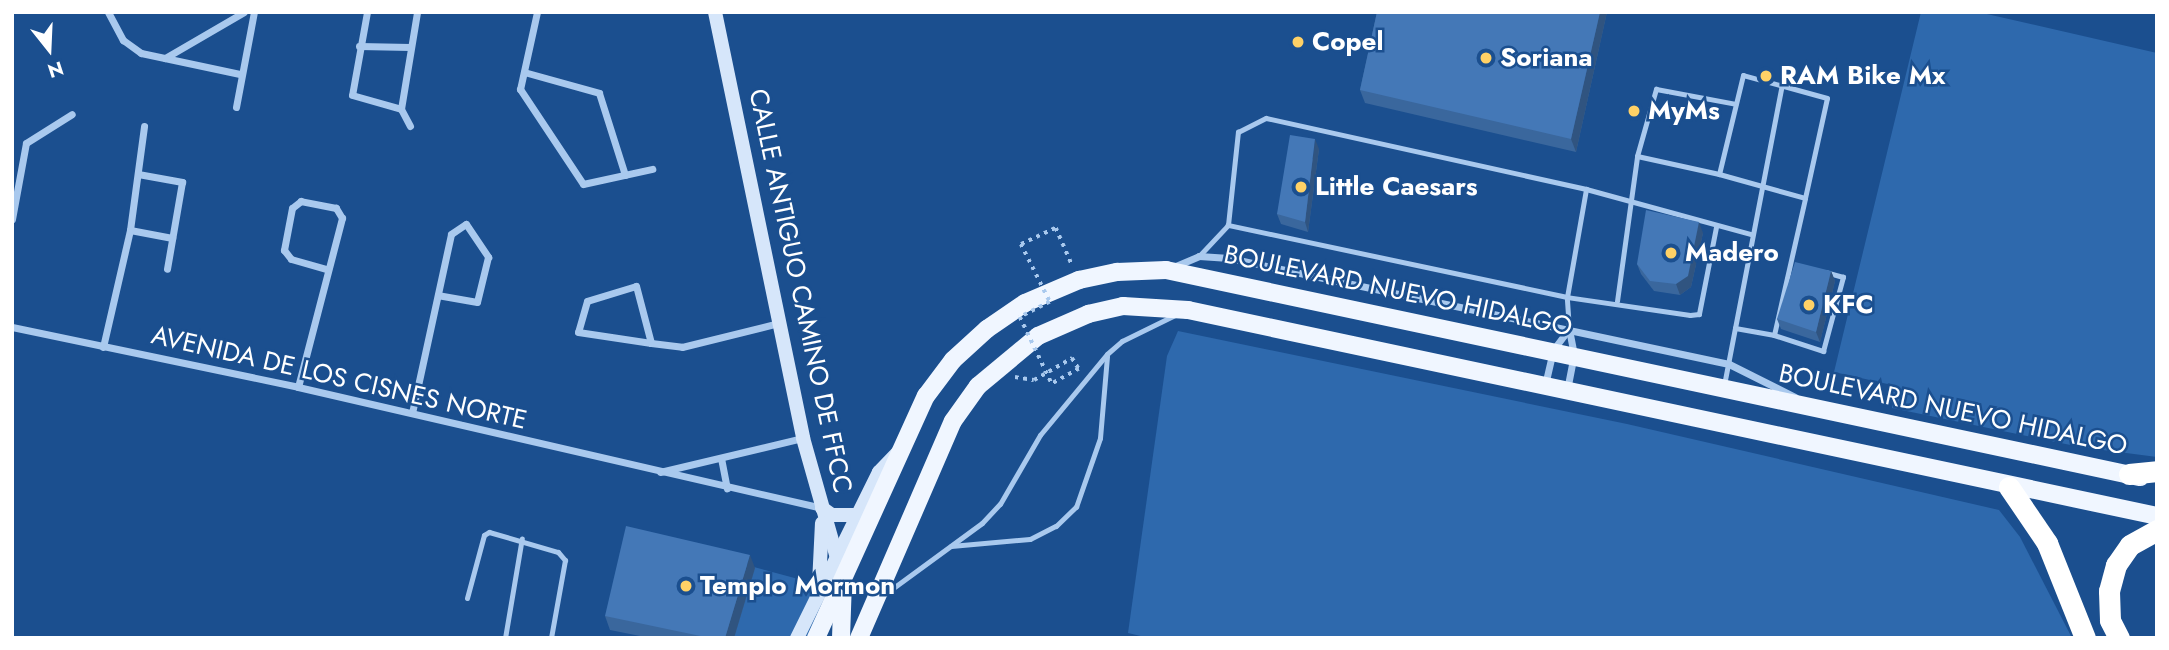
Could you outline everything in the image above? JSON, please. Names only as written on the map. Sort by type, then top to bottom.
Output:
[{"type":"highway","points":[[2129,474],[2157,471]]},
{"type":"highway","points":[[2009,487],[2047,543],[2085,638]]},
{"type":"highway","points":[[2119,638],[2110,621],[2109,592],[2116,565],[2130,545],[2157,530]]},
{"type":"main road","name":"CALLE ANTIGUO CAMINO DE FFCC","points":[[715,12],[803,438],[843,579]]},
{"type":"main road","name":"BOULEVARD NUEVO HIDALGO","points":[[816,638],[926,396],[953,360],[987,329],[1025,303],[1079,280],[1166,270],[2157,480]]},
{"type":"main road","points":[[859,638],[953,421],[978,386],[1038,336],[1088,314],[1123,306],[1188,310],[2009,487],[2157,516]]},
{"type":"main road","points":[[797,638],[835,555],[878,472],[901,448]]},
{"type":"main road","points":[[818,593],[822,508],[845,517],[857,514]]},
{"type":"main road","points":[[841,638],[843,579]]},
{"type":"street","points":[[108,12],[123,40],[141,53],[240,74]]},
{"type":"street","points":[[165,58],[244,12]]},
{"type":"street","points":[[236,107],[240,74],[254,12]]},
{"type":"street","points":[[367,12],[352,95],[401,109]]},
{"type":"street","points":[[410,126],[401,109],[417,12]]},
{"type":"street","points":[[537,12],[520,89],[583,184],[652,169]]},
{"type":"street","points":[[359,47],[410,47]]},
{"type":"street","points":[[524,72],[599,93],[625,175]]},
{"type":"street","points":[[12,219],[26,143],[72,114]]},
{"type":"street","points":[[103,347],[130,230],[144,126]]},
{"type":"street","points":[[138,174],[182,182],[167,269]]},
{"type":"street","points":[[298,387],[341,218],[337,208],[301,201],[292,208],[284,250],[291,259],[327,269]]},
{"type":"street","points":[[412,413],[451,234],[466,224],[488,257],[477,302],[439,295]]},
{"type":"street","points":[[130,230],[172,238]]},
{"type":"street","points":[[1166,270],[1199,256],[1229,258],[1569,329],[1728,364],[1815,407]]},
{"type":"street","points":[[651,343],[636,286],[587,301],[578,332],[651,343],[682,347],[780,323]]},
{"type":"street","name":"AVENIDA DE LOS CISNES NORTE","points":[[12,327],[298,387],[656,473],[822,508]]},
{"type":"street","points":[[1544,386],[1553,350],[1569,329]]},
{"type":"street","points":[[1567,392],[1574,355],[1569,329]]},
{"type":"street","name":"AVENIDA DE LOS CISNES NORTE","points":[[656,473],[803,438]]},
{"type":"street","points":[[721,458],[727,488]]},
{"type":"lane","points":[[1719,174],[1743,75],[1827,98],[1774,335]]},
{"type":"lane","points":[[1724,387],[1759,186],[1782,85]]},
{"type":"lane","points":[[1617,301],[1637,156],[1656,89],[1736,104]]},
{"type":"lane","points":[[1199,256],[1228,225],[1238,132],[1266,118],[1586,189],[1716,227],[1751,234]]},
{"type":"lane","points":[[1637,156],[1719,174],[1805,198]]},
{"type":"lane","points":[[1569,329],[1567,297],[1586,189]]},
{"type":"lane","points":[[1228,225],[1567,297],[1617,301],[1699,314],[1716,227]]},
{"type":"lane","points":[[1790,261],[1804,265]]},
{"type":"lane","points":[[1735,328],[1774,335],[1823,351],[1843,277],[1817,269]]},
{"type":"lane","points":[[877,600],[1000,504],[1040,435],[1107,354],[1151,325],[1188,310]]},
{"type":"lane","points":[[948,546],[1030,539],[1056,526],[1076,507],[1100,438],[1107,354]]},
{"type":"lane","points":[[467,598],[484,535],[494,532],[522,538],[564,555],[551,638]]},
{"type":"lane","points":[[505,638],[522,538]]},
{"type":"path","points":[[1034,380],[1072,358],[1079,369],[1052,384],[1020,317],[1050,302],[1021,244],[1056,228],[1079,280]]},
{"type":"shaded area","points":[[1921,12],[1978,12],[2157,53],[2157,457],[2080,447],[1892,408],[1892,385],[1834,372]]},
{"type":"shaded area","points":[[1178,331],[1627,424],[1999,510],[2020,537],[2072,638],[1149,638],[1128,633],[1167,356]]},
{"type":"shaded area","points":[[743,564],[828,587],[809,638],[720,638]]},
{"type":"building","name":"Soriana","points":[[1377,12],[1600,12],[1571,139],[1360,90]]},
{"type":"building","name":"Little Caesars","points":[[1290,135],[1315,139],[1305,222],[1277,214]]},
{"type":"building","name":"Madero","points":[[1646,210],[1699,222],[1688,276],[1676,284],[1650,281],[1637,264]]},
{"type":"building","name":"KFC","points":[[1795,262],[1831,271],[1816,332],[1777,319]]},
{"type":"building","name":"Templo Mormon","points":[[626,526],[750,555],[725,638],[710,638],[605,616]]},
{"type":"place","name":"Copel","points":[[1298,42]]},
{"type":"place","name":"Soriana","points":[[1486,58]]},
{"type":"place","name":"RAM Bike Mx","points":[[1766,76]]},
{"type":"place","name":"MyMs","points":[[1634,111]]},
{"type":"place","name":"Little Caesars","points":[[1301,187]]},
{"type":"place","name":"Madero","points":[[1671,253]]},
{"type":"place","name":"KFC","points":[[1809,305]]},
{"type":"place","name":"Templo Mormon","points":[[686,586]]}]
